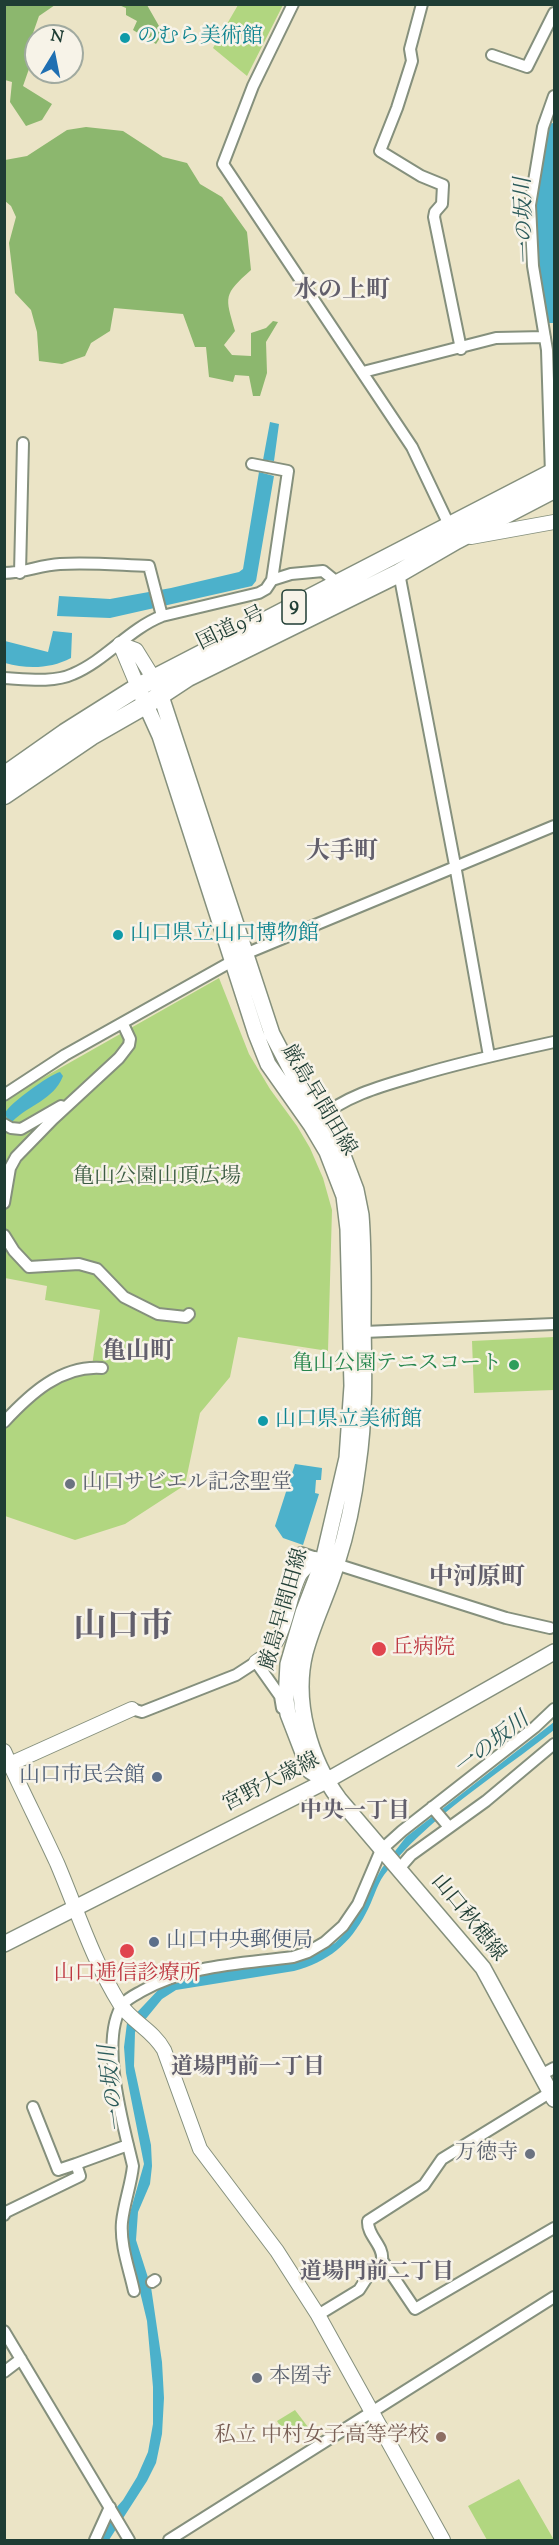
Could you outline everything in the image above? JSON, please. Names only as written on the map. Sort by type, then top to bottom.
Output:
[{"type":"highway","name":"国道9号","points":[[4,776],[65,733],[150,691],[339,585],[453,533],[554,479]]},
{"type":"highway","name":"国道9号","points":[[4,795],[91,736],[150,691],[188,677],[399,573],[453,533]]},
{"type":"main road","name":"厳島早間田線","points":[[150,691],[160,736],[239,958],[272,1034],[316,1121],[344,1196],[348,1229],[351,1420],[340,1491],[312,1630],[304,1655],[301,1681],[307,1731],[326,1781]]},
{"type":"main road","name":"厳島早間田線","points":[[316,1121],[339,1145],[356,1190],[363,1240],[363,1426],[349,1514],[303,1613],[288,1664],[286,1700],[293,1728],[310,1772],[326,1781]]},
{"type":"main road","name":"宮野大歳線","points":[[4,1944],[326,1781],[555,1652]]},
{"type":"main road","name":"山口秋穂線","points":[[326,1781],[381,1850],[483,1968],[548,2071],[553,2095]]},
{"type":"street","points":[[293,4],[253,86],[223,164],[411,447],[453,533],[554,523]]},
{"type":"street","points":[[422,4],[410,49],[412,61],[380,151],[421,176],[443,185],[442,204],[434,216],[461,349]]},
{"type":"street","points":[[492,55],[527,67],[555,14]]},
{"type":"street","points":[[554,479],[551,350],[545,337],[533,266],[530,205],[543,127],[555,96]]},
{"type":"street","points":[[363,372],[461,349],[469,344],[496,338],[545,337]]},
{"type":"street","points":[[20,573],[23,443]]},
{"type":"street","points":[[4,678],[62,678],[74,674],[120,644],[138,628],[161,613],[258,593],[266,589],[272,580],[288,471],[252,464]]},
{"type":"street","points":[[4,573],[20,573],[61,563],[149,566],[161,613]]},
{"type":"street","points":[[272,580],[291,574],[323,571],[339,585]]},
{"type":"street","points":[[399,573],[489,1056]]},
{"type":"street","points":[[120,644],[150,691]]},
{"type":"street","points":[[4,1095],[65,1055],[239,958],[555,826]]},
{"type":"street","points":[[4,1203],[10,1168],[16,1157],[119,1058],[129,1045],[130,1039],[123,1024]]},
{"type":"street","points":[[316,1121],[334,1107],[370,1090],[489,1056],[555,1042]]},
{"type":"street","points":[[4,1124],[11,1128],[21,1129],[48,1111],[60,1106],[65,1108]]},
{"type":"street","points":[[4,1235],[28,1267],[79,1264],[97,1269],[124,1297],[158,1314],[186,1317],[189,1314]]},
{"type":"street","points":[[363,1332],[555,1324]]},
{"type":"street","points":[[4,1422],[41,1386],[91,1367],[102,1368]]},
{"type":"street","points":[[301,1553],[506,1618],[550,1628]]},
{"type":"street","points":[[325,1562],[300,1575],[277,1642],[266,1657],[236,1675],[142,1712],[132,1709],[8,1767],[57,1864],[82,1929],[124,2009],[157,2037],[165,2050],[200,2149],[277,2251],[318,2315],[443,2541]]},
{"type":"street","points":[[256,1662],[280,1696],[283,1717],[293,1728]]},
{"type":"street","points":[[134,2291],[122,2243],[122,2221],[133,2166],[112,2056],[115,2025],[127,2000],[168,1978],[193,1970],[293,1957],[308,1952],[325,1942],[343,1926],[358,1904],[381,1850],[553,1713]]},
{"type":"street","points":[[398,1870],[411,1855],[446,1824],[555,1744]]},
{"type":"street","points":[[434,1809],[446,1824]]},
{"type":"street","points":[[318,2315],[359,2290],[368,2276],[380,2265],[383,2253],[367,2227],[368,2221],[424,2185],[442,2159],[553,2095]]},
{"type":"street","points":[[33,2107],[58,2170],[128,2145]]},
{"type":"street","points":[[4,2215],[80,2176],[76,2164]]},
{"type":"street","points":[[382,2260],[415,2309],[555,2228]]},
{"type":"street","points":[[169,2541],[555,2297]]},
{"type":"street","points":[[4,2331],[129,2541]]},
{"type":"street","points":[[4,2372],[21,2359]]},
{"type":"street","points":[[95,2541],[111,2509]]},
{"type":"green space","points":[[5,4],[55,5],[39,16],[36,24],[24,24],[23,86],[52,104],[42,120],[26,126],[10,102],[12,82],[5,80]]},
{"type":"green space","points":[[119,5],[147,5],[163,33],[156,44],[133,30],[137,21],[126,15],[126,8]]},
{"type":"green space","points":[[238,5],[283,5],[247,76],[213,48]]},
{"type":"green space","points":[[86,127],[123,131],[163,157],[187,163],[200,184],[222,197],[247,232],[251,270],[231,291],[228,303],[235,331],[224,345],[232,355],[251,356],[251,333],[266,328],[273,321],[278,322],[266,342],[267,373],[260,396],[253,396],[249,376],[235,375],[233,382],[209,377],[206,347],[195,347],[183,314],[114,308],[110,331],[91,343],[85,356],[62,364],[39,361],[37,332],[31,310],[15,293],[9,243],[16,217],[11,206],[5,201],[5,160],[27,156],[67,130]]},
{"type":"green space","name":"亀山公園山頂広場","points":[[219,978],[249,1054],[270,1089],[297,1126],[323,1178],[332,1210],[328,1351],[238,1337],[230,1377],[200,1413],[185,1485],[125,1524],[75,1540],[5,1516],[4,1422],[41,1386],[92,1366],[100,1310],[45,1300],[47,1286],[5,1278],[5,1103],[9,1097]]},
{"type":"green space","name":"亀山公園テニスコート","points":[[554,1337],[554,1390],[474,1393],[472,1341]]},
{"type":"green space","points":[[295,2410],[308,2427],[294,2436],[291,2433],[286,2435],[277,2421]]},
{"type":"green space","points":[[519,2479],[554,2540],[487,2540],[468,2506]]},
{"type":"water","points":[[552,141],[554,143],[554,327],[553,323],[547,323],[534,222],[536,189],[544,144]]},
{"type":"water","points":[[270,422],[279,424],[274,461],[263,460]]},
{"type":"water","points":[[259,472],[274,476],[256,581],[252,586],[110,618],[57,616],[59,596],[110,599],[239,572],[243,569]]},
{"type":"water","points":[[53,631],[72,633],[71,658],[38,667],[5,663],[5,641],[48,652]]},
{"type":"water","points":[[60,1072],[63,1076],[59,1084],[47,1097],[12,1122],[8,1121],[5,1113],[8,1108],[39,1084]]},
{"type":"water","points":[[295,1464],[322,1468],[321,1480],[316,1480],[315,1493],[319,1494],[303,1545],[283,1538],[275,1526]]},
{"type":"water","points":[[554,1722],[554,1730],[441,1816],[401,1854],[381,1879],[353,1934],[328,1957],[294,1971],[176,1990],[162,1999],[135,2032],[134,2066],[151,2145],[152,2166],[150,2184],[138,2212],[136,2240],[151,2287],[162,2362],[164,2398],[162,2434],[156,2463],[147,2481],[109,2540],[99,2540],[108,2517],[123,2500],[137,2477],[148,2452],[153,2424],[153,2387],[147,2321],[128,2242],[129,2216],[144,2164],[126,2073],[124,2047],[127,2023],[161,1987],[194,1975],[302,1960],[335,1943],[346,1932],[382,1868],[406,1837]]},
{"type":"waterway","name":"一の坂川","points":[[548,163],[554,131]]},
{"type":"place","name":"のむら美術館","points":[[125,38]]},
{"type":"place","name":"山口県立山口博物館","points":[[118,935]]},
{"type":"place","name":"亀山公園テニスコート","points":[[514,1365]]},
{"type":"place","name":"山口県立美術館","points":[[263,1421]]},
{"type":"place","name":"山口サビエル記念聖堂","points":[[70,1484]]},
{"type":"place","name":"丘病院","points":[[379,1649]]},
{"type":"place","name":"山口市民会館","points":[[157,1777]]},
{"type":"place","name":"山口中央郵便局","points":[[154,1942]]},
{"type":"place","name":"山口逓信診療所","points":[[127,1951]]},
{"type":"place","name":"万徳寺","points":[[530,2154]]},
{"type":"place","name":"本圀寺","points":[[257,2378]]},
{"type":"place","name":"私立 中村女子高等学校","points":[[441,2437]]},
{"type":"district","name":"水の上町","points":[[342,293]]},
{"type":"district","name":"大手町","points":[[342,854]]},
{"type":"district","name":"亀山町","points":[[138,1354]]},
{"type":"district","name":"中河原町","points":[[477,1580]]},
{"type":"district","name":"山口市","points":[[123,1630]]},
{"type":"district","name":"中央一丁目","points":[[355,1813]]},
{"type":"district","name":"道場門前一丁目","points":[[248,2069]]},
{"type":"district","name":"道場門前二丁目","points":[[377,2274]]}]
